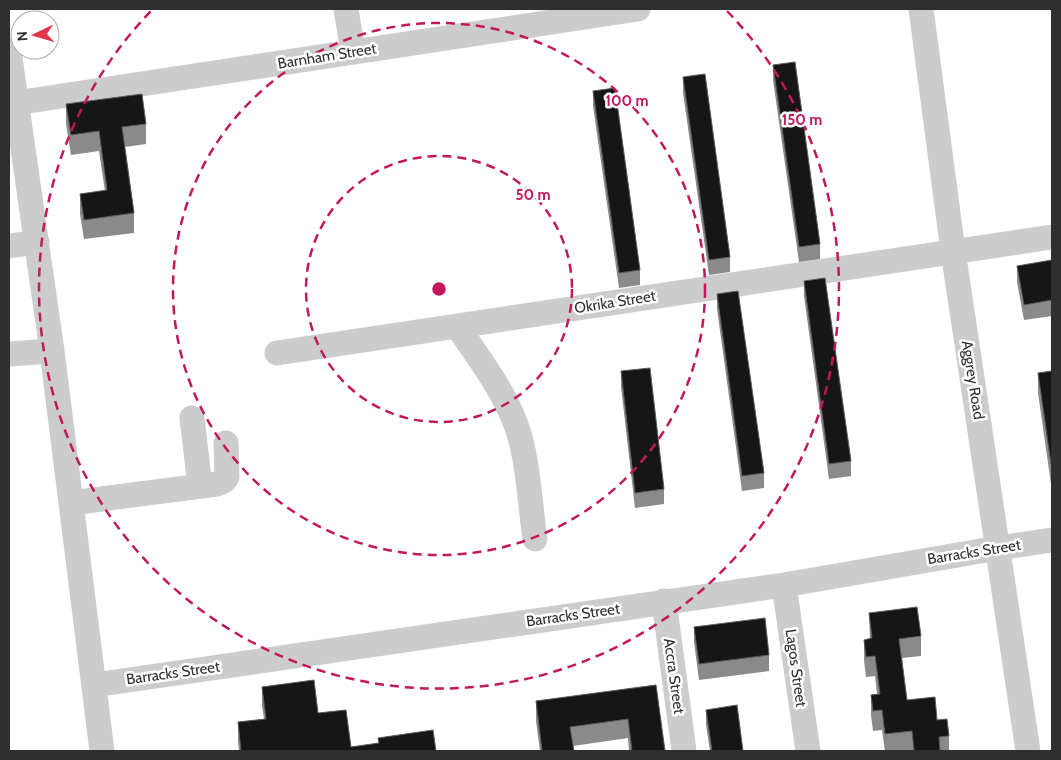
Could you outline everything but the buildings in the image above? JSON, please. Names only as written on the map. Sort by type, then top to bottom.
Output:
[{"type":"street","points":[[346,9],[353,52]]},
{"type":"street","name":"Barnham Street","points":[[12,103],[353,52],[576,13],[638,9]]},
{"type":"street","name":"Aggrey Road","points":[[920,9],[953,251],[1028,751]]},
{"type":"street","points":[[9,51],[12,103],[37,242],[102,751]]},
{"type":"street","name":"Okrika Street","points":[[276,353],[1052,237]]},
{"type":"street","points":[[9,246],[37,242]]},
{"type":"street","points":[[457,326],[500,392],[516,425],[523,452],[535,539]]},
{"type":"street","points":[[9,354],[52,351]]},
{"type":"street","points":[[192,418],[200,486]]},
{"type":"street","points":[[71,503],[217,484],[224,481],[227,476],[226,443]]},
{"type":"street","name":"Barracks Street","points":[[94,685],[784,585],[1052,540]]},
{"type":"street","name":"Lagos Street","points":[[784,585],[808,751]]},
{"type":"street","name":"Accra Street","points":[[664,601],[684,751]]}]
